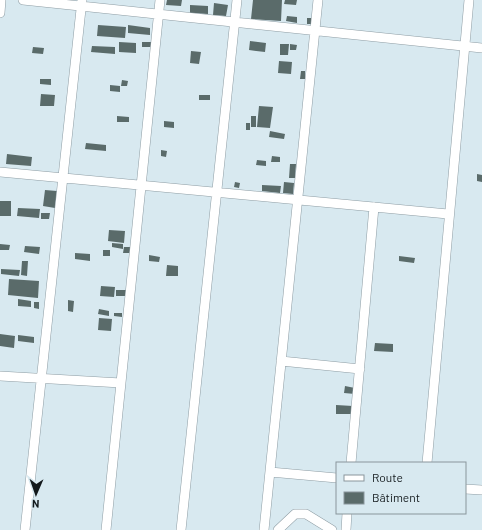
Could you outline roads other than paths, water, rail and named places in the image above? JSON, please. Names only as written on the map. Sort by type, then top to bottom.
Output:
[{"type":"street","points":[[0,13],[1,0]]},
{"type":"street","points":[[23,0],[82,3],[159,14],[482,48]]},
{"type":"street","points":[[106,530],[160,0]]},
{"type":"street","points":[[181,530],[237,0]]},
{"type":"street","points":[[264,530],[318,0]]},
{"type":"street","points":[[427,462],[448,214],[469,0]]},
{"type":"street","points":[[25,530],[82,3]]},
{"type":"street","points":[[0,172],[448,214]]},
{"type":"street","points":[[351,462],[374,207]]},
{"type":"street","points":[[281,361],[360,369]]},
{"type":"street","points":[[0,376],[42,377],[121,383]]},
{"type":"street","points":[[270,472],[336,478]]},
{"type":"street","points":[[466,489],[482,490]]},
{"type":"street","points":[[278,530],[295,514],[306,514],[332,530]]},
{"type":"street","points":[[346,530],[347,514]]}]
